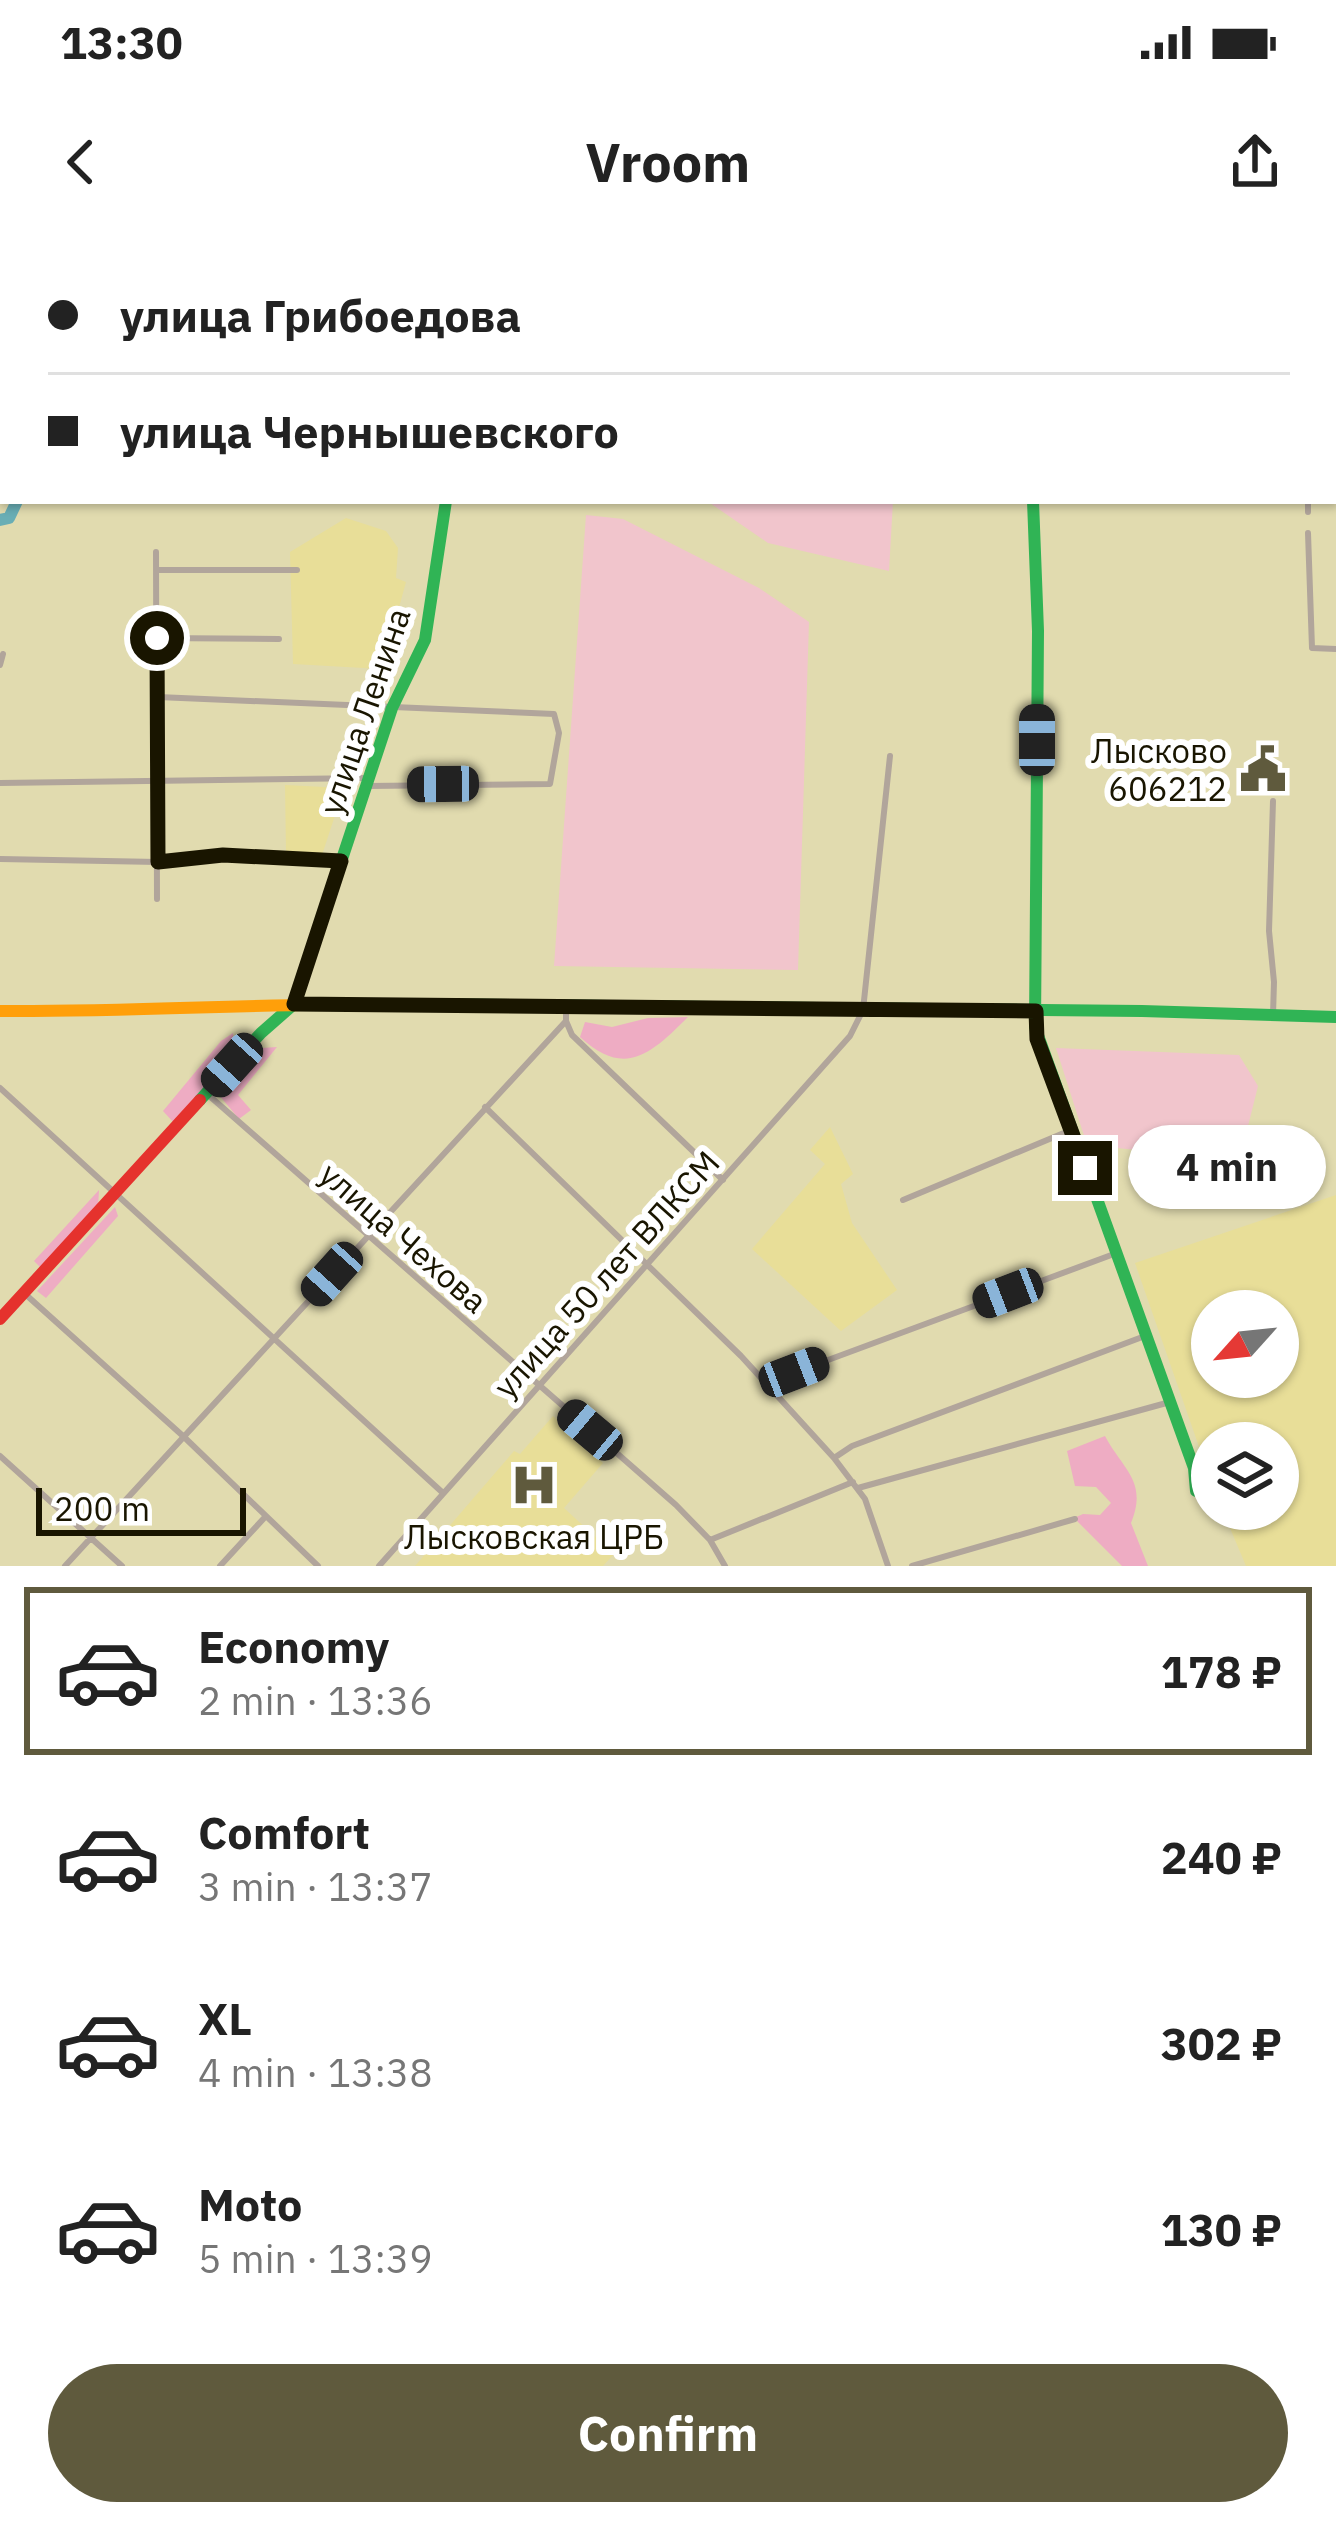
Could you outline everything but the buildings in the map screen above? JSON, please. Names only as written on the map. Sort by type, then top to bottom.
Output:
[{"type":"main road","name":"улица Ленина","points":[[294,1004],[392,708],[425,640],[446,504]]},
{"type":"main road","points":[[1033,504],[1038,631],[1037,1039],[1191,1462]]},
{"type":"main road","points":[[0,1011],[128,1012],[294,1004],[566,1014],[862,1010],[1336,1017]]},
{"type":"main road","points":[[0,1318],[261,1033],[294,1004]]},
{"type":"main road","points":[[254,1005],[262,1017],[261,1033]]},
{"type":"street","points":[[1308,504],[1308,512]]},
{"type":"street","points":[[1308,533],[1312,648],[1336,649]]},
{"type":"street","points":[[156,553],[157,899]]},
{"type":"street","points":[[156,570],[297,570]]},
{"type":"street","points":[[157,638],[279,638]]},
{"type":"street","points":[[0,665],[3,654]]},
{"type":"street","points":[[0,783],[550,784],[559,733],[554,714],[158,697]]},
{"type":"street","points":[[862,1010],[890,756]]},
{"type":"street","points":[[1273,801],[1268,932],[1273,1015]]},
{"type":"street","points":[[0,859],[158,862],[223,855],[341,861]]},
{"type":"street","name":"улица 50 лет ВЛКСМ","points":[[379,1566],[850,1036],[862,1010]]},
{"type":"street","points":[[65,1566],[566,1014]]},
{"type":"street","points":[[566,1014],[572,1035],[723,1180]]},
{"type":"street","points":[[0,1088],[442,1493]]},
{"type":"street","name":"улица Чехова","points":[[206,1093],[676,1505],[710,1540],[725,1566]]},
{"type":"street","points":[[485,1107],[766,1382],[834,1458],[856,1485],[888,1566]]},
{"type":"street","points":[[903,1200],[1072,1130]]},
{"type":"street","points":[[766,1382],[1114,1254]]},
{"type":"street","points":[[24,1293],[318,1566]]},
{"type":"street","points":[[834,1458],[852,1446],[1145,1336]]},
{"type":"street","points":[[710,1540],[856,1485],[1170,1402]]},
{"type":"street","points":[[0,1456],[122,1566]]},
{"type":"street","points":[[220,1566],[266,1516]]},
{"type":"street","points":[[912,1566],[1075,1519]]},
{"type":"shaded area","points":[[711,504],[893,504],[889,571],[768,543]]},
{"type":"shaded area","points":[[586,515],[623,519],[759,588],[809,622],[798,970],[554,966]]},
{"type":"shaded area","points":[[346,518],[386,531],[398,548],[396,578],[406,582],[382,669],[293,664],[290,552]]},
{"type":"shaded area","points":[[285,785],[344,788],[322,855],[286,853]]},
{"type":"shaded area","points":[[688,1017],[650,1050],[624,1059],[596,1050],[580,1037],[585,1022],[612,1027],[648,1018]]},
{"type":"shaded area","points":[[233,1033],[235,1055],[174,1123],[163,1111]]},
{"type":"shaded area","points":[[277,1047],[238,1095],[251,1110],[239,1119],[219,1095],[262,1048]]},
{"type":"shaded area","points":[[1056,1048],[1239,1055],[1258,1086],[1245,1138],[1147,1151],[1087,1145]]},
{"type":"shaded area","points":[[830,1127],[853,1174],[841,1184],[852,1223],[897,1290],[841,1331],[752,1249],[825,1164],[810,1150]]},
{"type":"shaded area","points":[[99,1190],[98,1208],[41,1268],[34,1261]]},
{"type":"shaded area","points":[[1336,1195],[1336,1566],[1246,1566],[1231,1530],[1299,1530],[1299,1422],[1191,1424],[1135,1263]]},
{"type":"shaded area","points":[[115,1207],[118,1216],[46,1298],[37,1291]]},
{"type":"shaded area","name":"Лысковская ЦРБ","points":[[553,1416],[603,1463],[564,1508],[614,1554],[603,1566],[415,1566],[514,1451],[520,1454]]},
{"type":"shaded area","points":[[1105,1436],[1135,1486],[1131,1523],[1148,1566],[1122,1566],[1074,1518],[1100,1515],[1111,1503],[1096,1487],[1075,1486],[1067,1451]]},
{"type":"waterway","points":[[0,520],[9,518],[16,504]]},
{"type":"traffic: fast","points":[[200,1100],[294,1004],[392,708],[425,640],[446,504]]},
{"type":"traffic: fast","points":[[1033,504],[1038,631],[1035,1027],[1191,1460]]},
{"type":"traffic: fast","points":[[398,1004],[1336,1017]]},
{"type":"traffic: slow","points":[[0,1011],[398,1004]]},
{"type":"traffic: jam","points":[[0,1319],[200,1100]]},
{"type":"place","name":"Лысково 606212","points":[[1263,769]]},
{"type":"place","name":"Лысковская ЦРБ","points":[[534,1485]]},
{"type":"route","points":[[157,638],[158,862],[223,855],[341,861],[294,1004],[1036,1011],[1037,1039],[1085,1168]]}]
